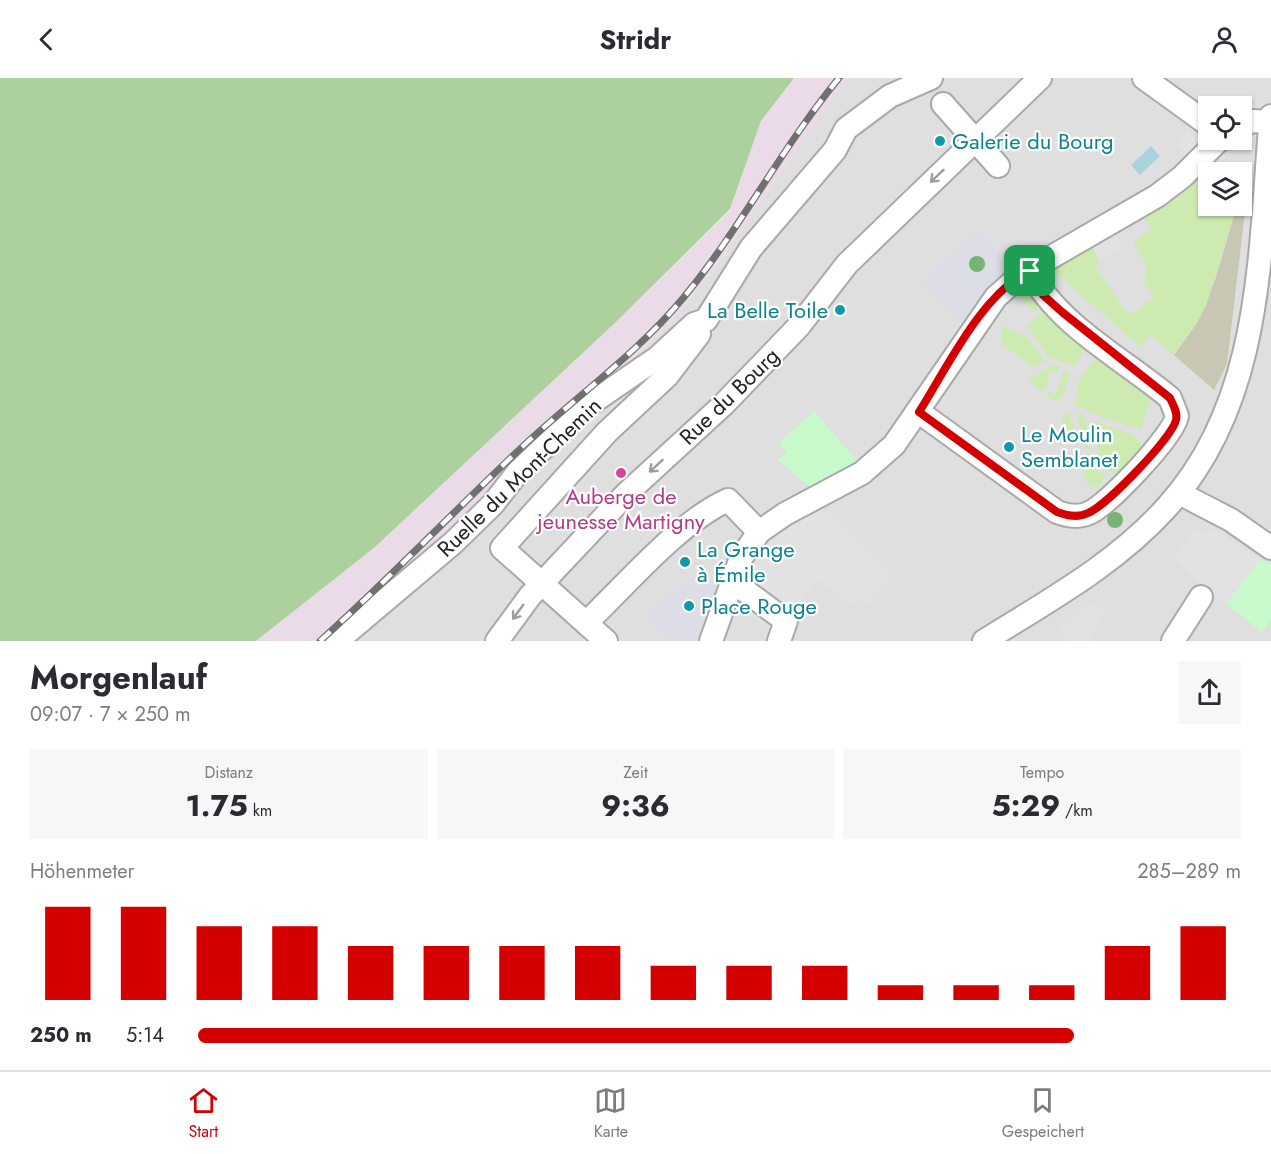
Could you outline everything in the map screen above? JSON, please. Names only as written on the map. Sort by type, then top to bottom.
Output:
[{"type":"street","name":"Ruelle du Mont-Chemin","points":[[542,584],[502,548],[607,432],[668,376],[751,248],[835,150],[846,129],[890,96],[931,78]]},
{"type":"street","name":"Rue du Bourg","points":[[497,641],[542,584],[627,493],[723,405],[784,342],[847,264],[1040,78]]},
{"type":"street","points":[[1144,78],[1198,117]]},
{"type":"street","points":[[943,104],[998,166]]},
{"type":"street","points":[[984,641],[1087,577],[1158,516],[1179,493],[1221,427],[1236,390],[1245,356],[1256,295],[1271,116]]},
{"type":"street","points":[[1252,121],[1270,122]]},
{"type":"street","points":[[711,641],[741,558],[759,532],[785,514],[862,473],[894,445],[919,412],[987,308],[1017,278],[1157,196],[1182,177],[1209,150]]},
{"type":"street","points":[[919,412],[1057,512],[1073,516],[1087,514],[1098,507],[1150,456],[1176,421],[1175,409],[1170,398],[1043,295],[1030,271]]},
{"type":"street","name":"Ruelle du Mont-Chemin","points":[[337,641],[453,543],[493,504],[518,472],[587,406],[657,358],[694,324],[706,320]]},
{"type":"street","points":[[1179,493],[1231,520],[1271,548]]},
{"type":"street","points":[[542,584],[592,633],[676,538],[715,506],[728,500],[759,532]]},
{"type":"street","points":[[732,581],[786,621],[779,641]]},
{"type":"street","points":[[1173,641],[1201,597]]},
{"type":"shaded area","points":[[794,78],[850,78],[841,86],[715,268],[667,326],[332,641],[256,641],[375,547],[617,321],[730,210],[761,121]]},
{"type":"shaded area","points":[[850,78],[1271,78],[1271,641],[332,641],[667,326],[715,268],[841,85]]},
{"type":"shaded area","points":[[1186,131],[1198,138],[1198,146],[1189,156],[1176,145]]},
{"type":"shaded area","points":[[1234,216],[1244,216],[1227,364],[1214,390],[1174,355],[1197,323],[1215,280]]},
{"type":"shaded area","points":[[979,231],[1022,274],[966,323],[928,292],[923,280]]},
{"type":"shaded area","points":[[1115,233],[1122,247],[1100,261],[1090,244]]},
{"type":"shaded area","points":[[820,506],[892,575],[867,604],[860,600],[850,604],[817,580],[776,633],[731,604],[745,565],[773,525]]},
{"type":"shaded area","points":[[1194,529],[1222,533],[1260,559],[1226,604],[1199,583],[1175,558]]},
{"type":"shaded area","name":"Place Rouge","points":[[696,574],[722,596],[709,641],[669,641],[650,624],[652,611]]},
{"type":"shaded area","points":[[1091,603],[1106,612],[1091,641],[1069,641],[1059,630]]},
{"type":"green space","points":[[0,78],[794,78],[761,121],[730,209],[617,321],[375,547],[256,641],[0,641]]},
{"type":"green space","points":[[1198,171],[1198,216],[1234,216],[1207,303],[1197,323],[1174,355],[1150,335],[1140,347],[1050,267],[1090,244],[1100,261],[1095,266],[1129,315],[1155,298],[1144,282],[1147,267],[1133,242],[1152,228],[1141,216]]},
{"type":"green space","points":[[1023,285],[1039,309],[1034,312],[1014,292]]},
{"type":"green space","points":[[1043,310],[1088,344],[1075,366],[1050,358],[1027,326]]},
{"type":"green space","points":[[1003,326],[1027,337],[1045,361],[1033,368],[1001,343]]},
{"type":"green space","points":[[1096,358],[1129,376],[1152,394],[1141,429],[1106,419],[1073,404],[1077,400],[1079,379]]},
{"type":"green space","points":[[1052,365],[1060,367],[1057,373],[1052,371],[1048,375],[1049,383],[1042,393],[1028,380]]},
{"type":"green space","points":[[1065,369],[1070,372],[1064,395],[1055,402],[1046,395],[1049,392],[1055,394]]},
{"type":"green space","points":[[1075,410],[1086,419],[1089,452],[1086,448]]},
{"type":"green space","points":[[814,411],[858,462],[812,489],[778,460],[787,453],[779,443]]},
{"type":"green space","points":[[1067,412],[1079,443],[1068,433],[1060,435],[1064,414]]},
{"type":"green space","points":[[1094,421],[1132,434],[1146,449],[1121,479],[1099,465]]},
{"type":"green space","points":[[1092,467],[1106,476],[1096,489],[1089,485],[1082,474]]},
{"type":"green space","points":[[1260,559],[1271,565],[1271,619],[1262,632],[1226,604]]},
{"type":"water","points":[[1151,146],[1160,156],[1140,175],[1131,165]]},
{"type":"railway","points":[[320,641],[520,449],[626,357],[666,318],[705,271],[818,104],[839,78]]},
{"type":"place","name":"Galerie du Bourg","points":[[940,141]]},
{"type":"place","name":"La Belle Toile","points":[[840,310]]},
{"type":"place","name":"Le Moulin Semblanet","points":[[1009,447]]},
{"type":"place","name":"Auberge de jeunesse Martigny","points":[[621,473]]},
{"type":"place","name":"La Grange à Émile","points":[[685,562]]},
{"type":"place","name":"Place Rouge","points":[[689,606]]},
{"type":"route","points":[[1030,271],[1043,295],[1125,364],[1170,398],[1177,416],[1170,432],[1150,456],[1098,507],[1083,515],[1068,516],[1057,512],[919,412],[987,308],[1017,278],[1030,271]]}]
